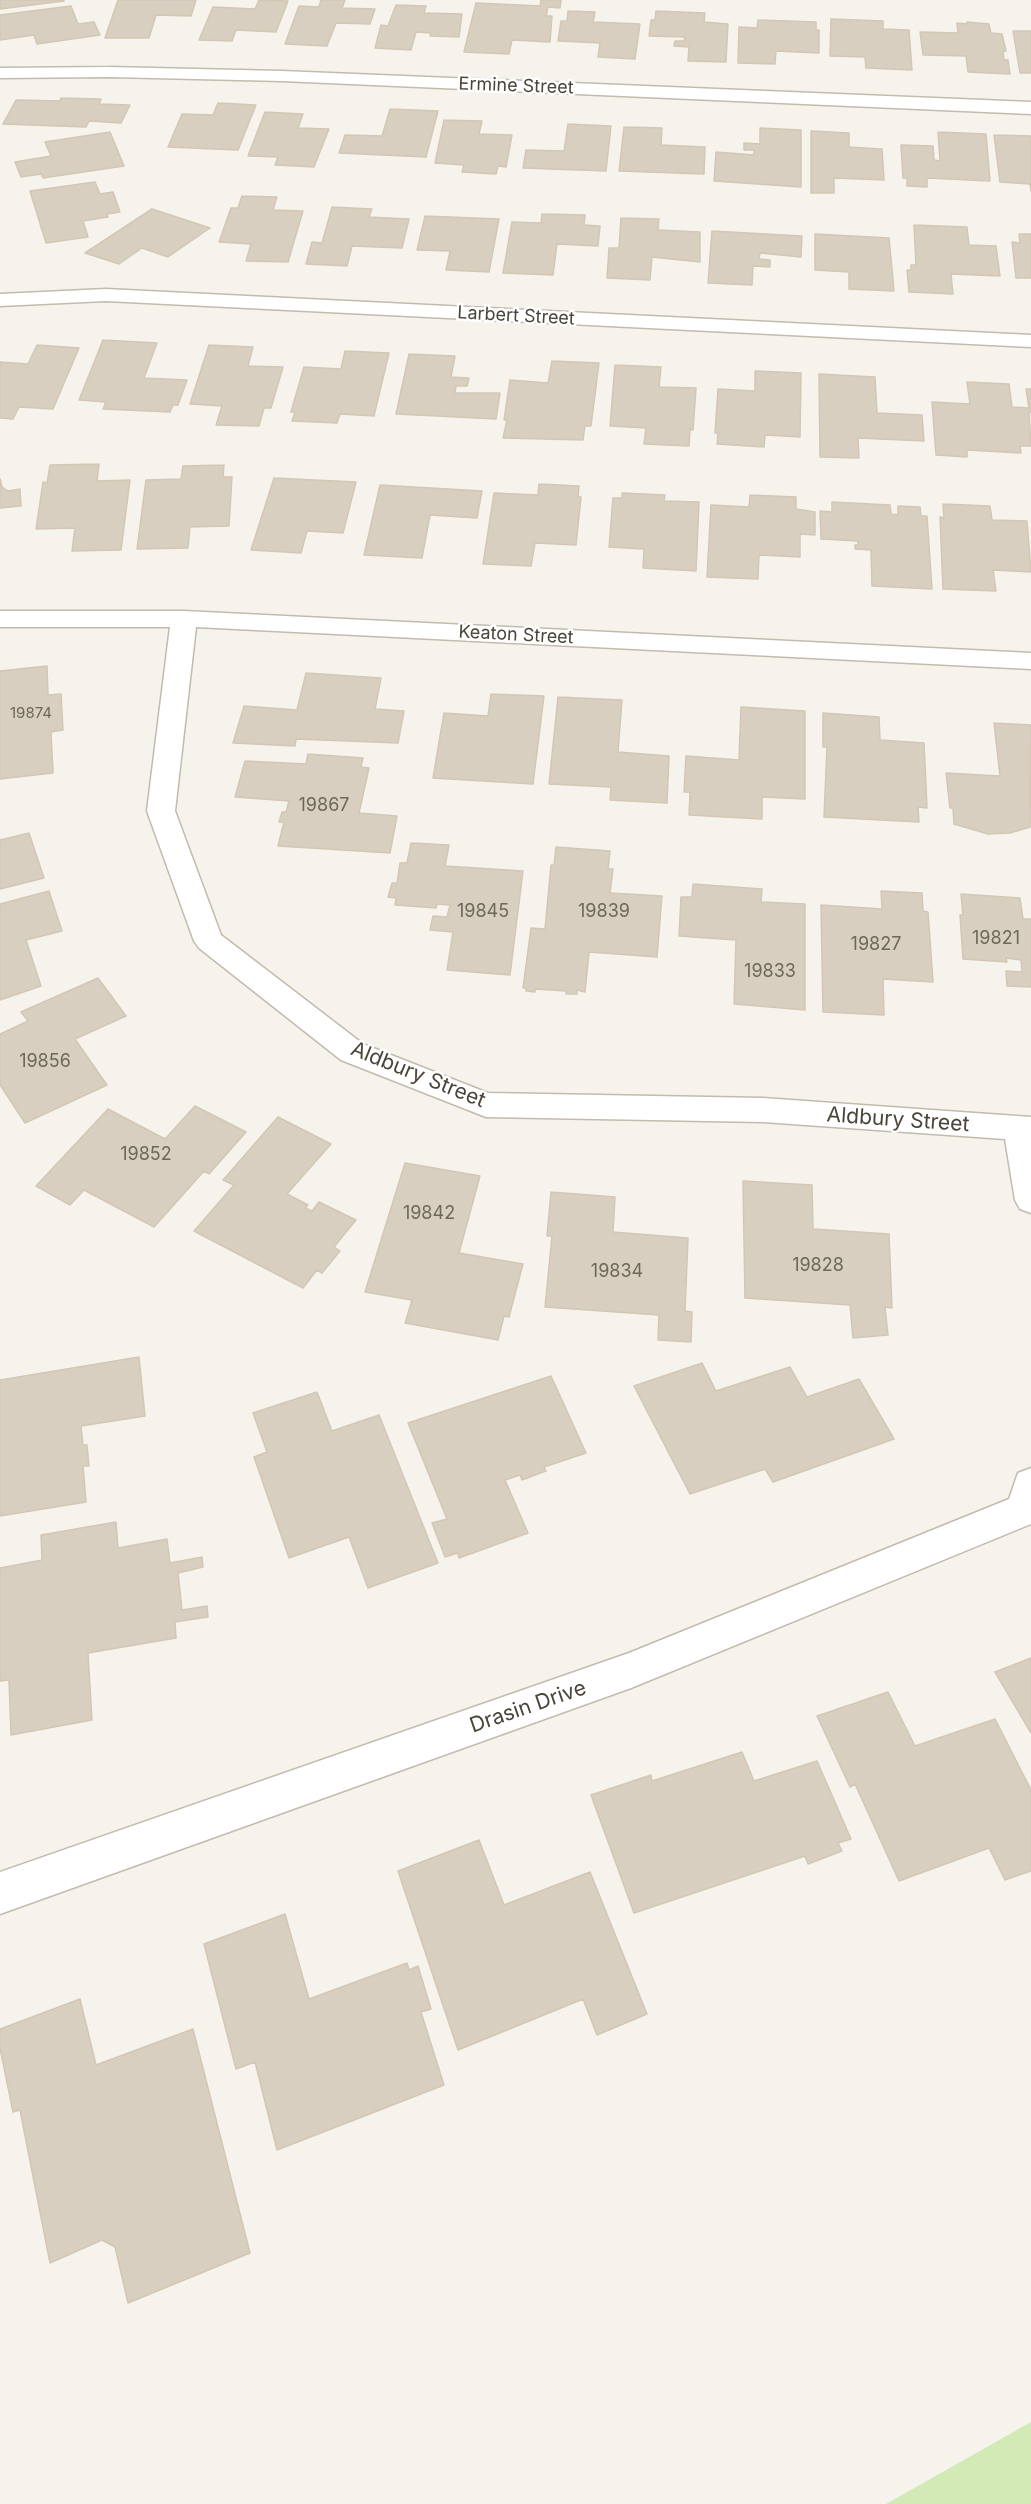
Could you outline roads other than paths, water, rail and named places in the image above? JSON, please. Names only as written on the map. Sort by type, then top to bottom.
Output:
[{"type":"street","name":"Ermine Street","points":[[0,73],[110,72],[282,76],[1031,108]]},
{"type":"street","name":"Larbert Street","points":[[0,300],[118,296],[1031,341]]},
{"type":"street","name":"Keaton Street","points":[[0,619],[184,619],[1031,661]]},
{"type":"street","name":"Aldbury Street","points":[[184,619],[161,811],[209,941],[352,1052],[486,1105],[763,1110],[1025,1129]]},
{"type":"street","points":[[1025,1129],[1031,1200]]},
{"type":"street","name":"Drasin Drive","points":[[0,1893],[632,1670],[1024,1510],[1031,1484]]}]
